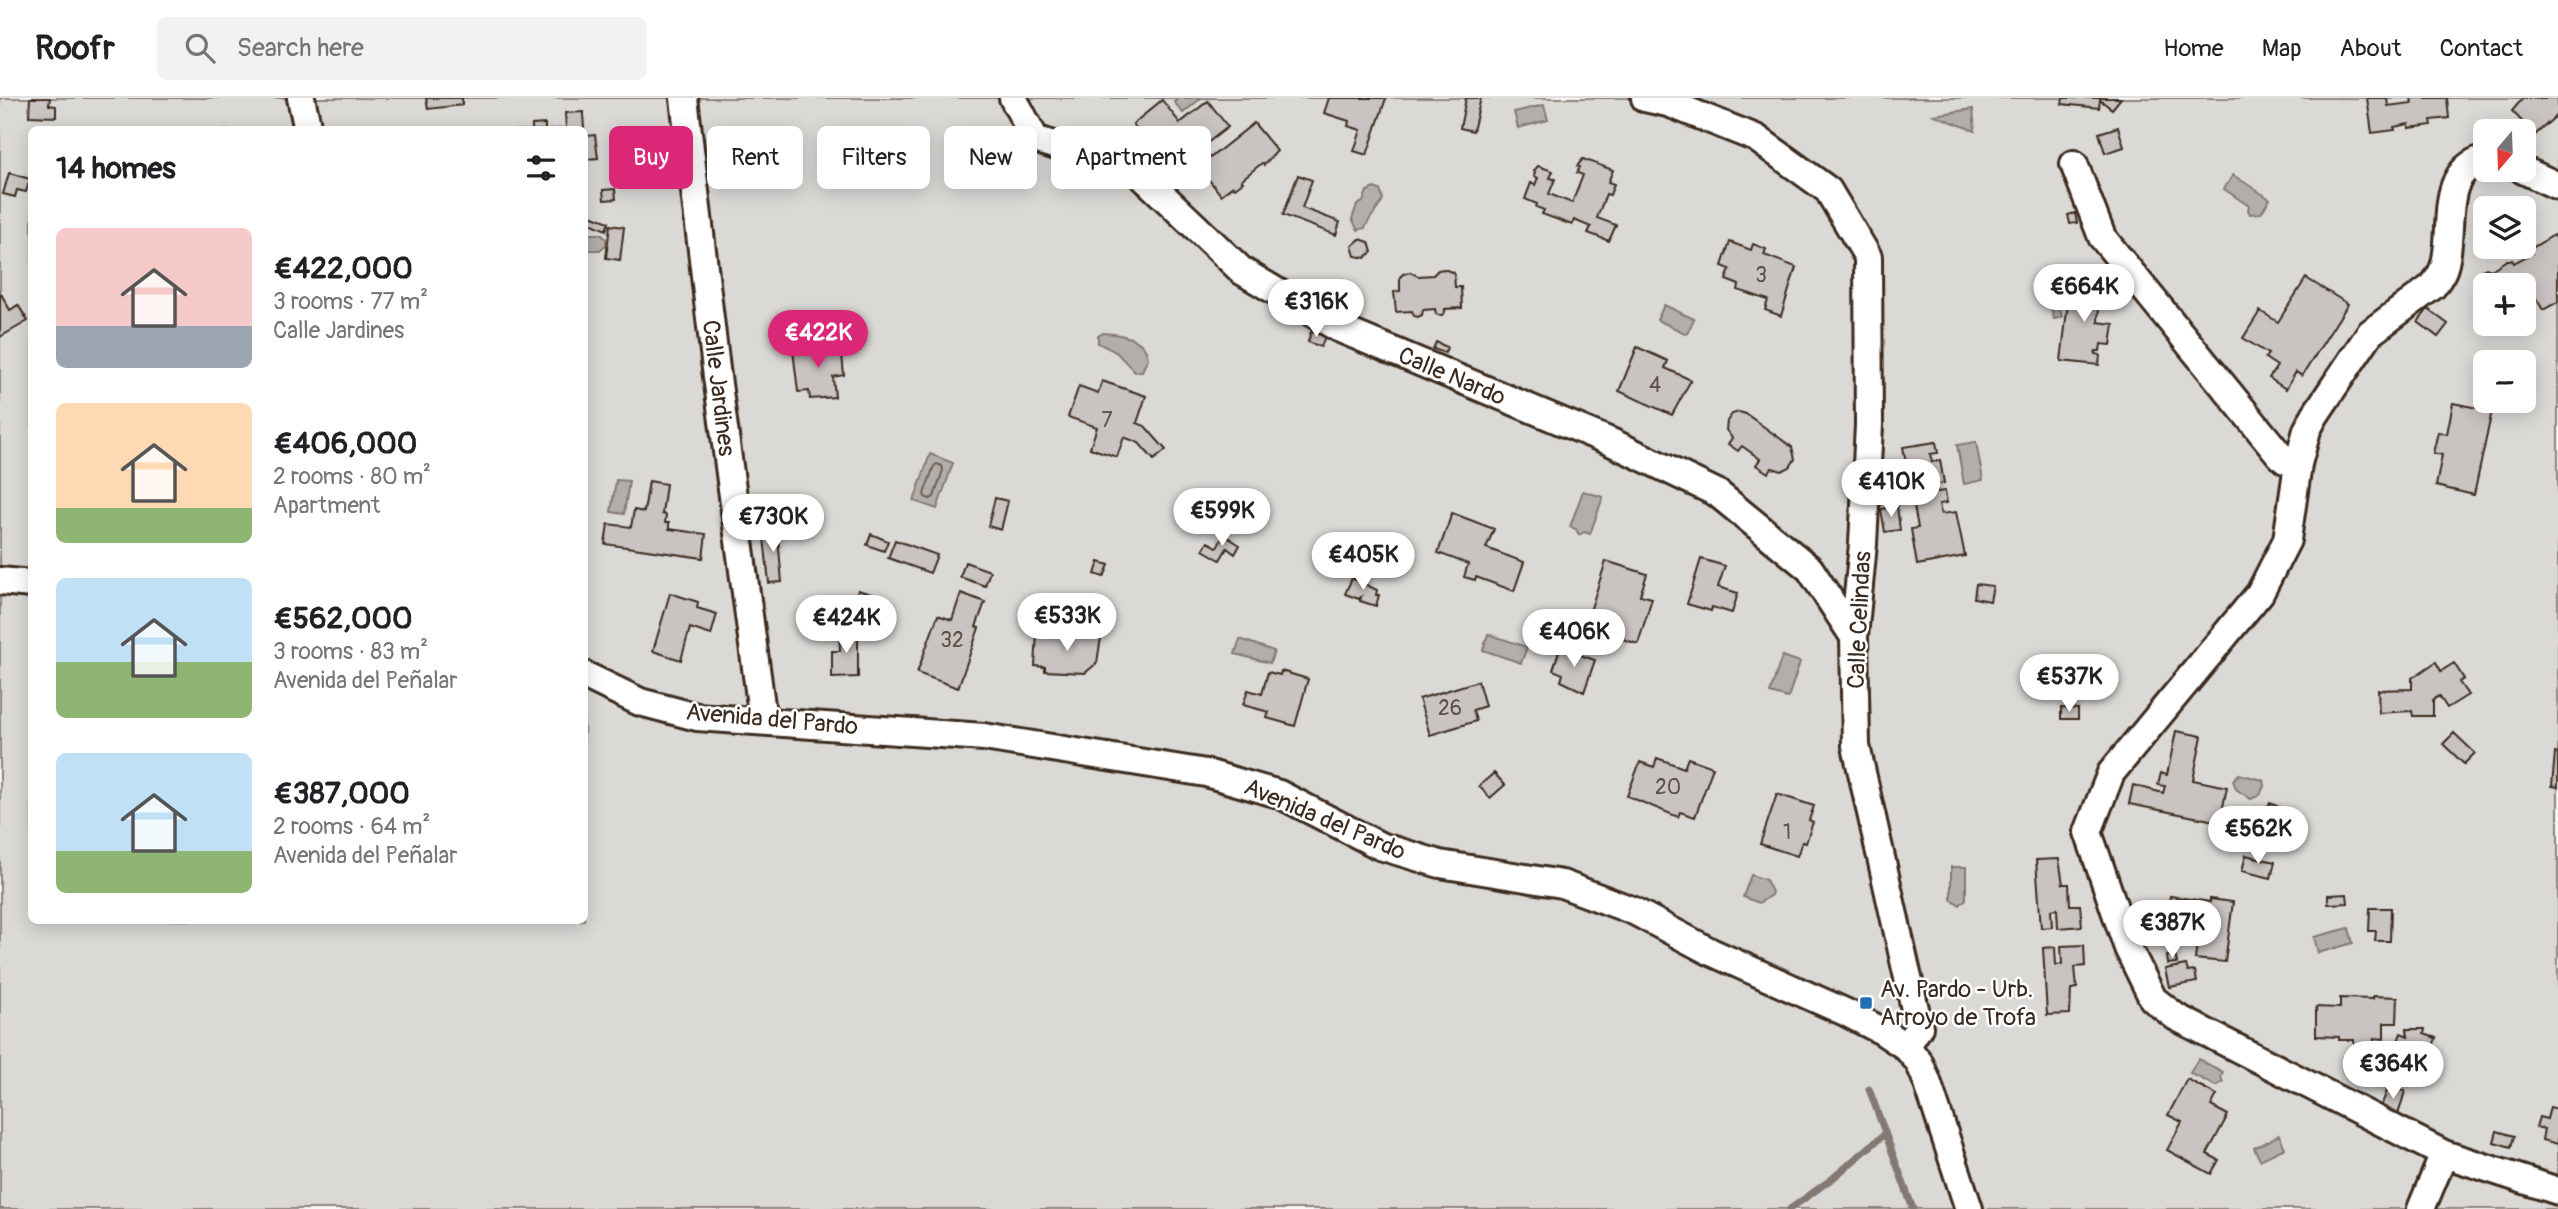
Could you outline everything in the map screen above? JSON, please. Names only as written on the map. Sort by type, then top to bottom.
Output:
[{"type":"street","points":[[301,98],[307,126]]},
{"type":"street","name":"Calle Jardines","points":[[684,98],[763,720]]},
{"type":"street","name":"Calle Nardo","points":[[1013,98],[1035,139],[1139,173],[1242,271],[1338,328],[1611,442],[1717,493],[1811,569],[1854,637]]},
{"type":"street","name":"Calle Celindas","points":[[1645,98],[1668,103],[1756,138],[1828,190],[1868,257],[1869,425],[1863,544],[1854,637],[1856,746],[1919,1027],[1906,1048]]},
{"type":"street","points":[[2074,164],[2102,237],[2279,454],[2298,464]]},
{"type":"street","points":[[2473,164],[2453,189],[2446,258],[2439,278],[2433,286],[2379,324],[2364,340],[2310,424],[2298,464],[2287,540],[2260,593],[2111,773],[2088,832],[2128,948],[2153,999],[2176,1017],[2444,1154],[2558,1191]]},
{"type":"street","points":[[2536,176],[2558,187]]},
{"type":"street","points":[[0,582],[28,584]]},
{"type":"street","name":"Avenida del Pardo","points":[[588,677],[640,702],[697,717],[984,737],[1206,773],[1279,794],[1380,846],[1440,864],[1562,884],[1634,911],[1711,952],[1845,1012],[1882,1031],[1906,1048],[1919,1062],[1927,1081],[1969,1209]]},
{"type":"street","points":[[2421,1209],[2444,1154]]},
{"type":"shaded area","points":[[0,98],[2558,98],[2558,1209],[0,1209]]},
{"type":"water","points":[[1179,98],[1201,98],[1183,113],[1174,102]]},
{"type":"water","points":[[1544,105],[1548,120],[1518,128],[1514,112]]},
{"type":"water","points":[[1973,109],[1975,131],[1934,115]]},
{"type":"water","points":[[2233,175],[2270,199],[2261,213],[2250,214],[2249,206],[2224,189]]},
{"type":"water","points":[[1374,188],[1380,190],[1383,199],[1365,228],[1358,230],[1352,219],[1357,205],[1363,202],[1367,191]]},
{"type":"water","points":[[588,234],[601,234],[606,239],[606,245],[600,250],[588,250]]},
{"type":"water","points":[[2054,290],[2062,317],[2054,319],[2047,292]]},
{"type":"water","points":[[1664,305],[1694,319],[1687,334],[1657,320]]},
{"type":"water","points":[[1103,333],[1131,338],[1142,345],[1148,358],[1142,371],[1135,372],[1116,352],[1098,343],[1098,336]]},
{"type":"water","points":[[1976,442],[1983,480],[1964,484],[1957,445]]},
{"type":"water","points":[[930,454],[953,463],[937,509],[914,501]]},
{"type":"water","points":[[616,480],[629,481],[624,514],[611,512]]},
{"type":"water","points":[[1583,491],[1603,497],[1590,534],[1584,532],[1579,535],[1576,529],[1570,527]]},
{"type":"water","points":[[1488,634],[1527,647],[1521,663],[1483,650]]},
{"type":"water","points":[[1240,639],[1274,651],[1270,663],[1235,654]]},
{"type":"water","points":[[1782,656],[1800,662],[1788,698],[1770,693]]},
{"type":"water","points":[[2239,774],[2263,780],[2264,786],[2260,795],[2251,799],[2236,789],[2233,780]]},
{"type":"water","points":[[1951,867],[1966,867],[1966,899],[1960,905],[1951,899]]},
{"type":"water","points":[[1751,875],[1766,880],[1772,892],[1759,903],[1743,897]]},
{"type":"water","points":[[2349,928],[2353,943],[2318,953],[2314,937]]},
{"type":"water","points":[[2198,1059],[2223,1072],[2223,1082],[2216,1086],[2190,1073]]},
{"type":"water","points":[[2279,1135],[2285,1148],[2260,1160],[2254,1148]]},
{"type":"building","points":[[30,98],[50,98],[49,105],[56,106],[56,117],[29,116]]},
{"type":"building","points":[[426,98],[462,98],[462,105],[428,109]]},
{"type":"building","points":[[1329,98],[1386,98],[1367,155],[1354,151],[1361,130],[1348,126],[1349,121],[1324,113]]},
{"type":"building","points":[[1466,98],[1481,98],[1473,131],[1460,128]]},
{"type":"building","points":[[2063,98],[2121,98],[2112,109],[2100,100],[2099,108],[2062,104]]},
{"type":"building","points":[[2367,98],[2387,98],[2388,106],[2412,103],[2411,98],[2447,98],[2449,118],[2431,120],[2432,125],[2409,128],[2409,124],[2394,127],[2395,130],[2372,133]]},
{"type":"building","points":[[2523,98],[2558,98],[2558,114],[2536,134],[2536,119],[2520,119],[2512,111]]},
{"type":"building","points":[[1162,100],[1180,123],[1208,101],[1228,127],[1211,140],[1211,126],[1133,124]]},
{"type":"building","points":[[583,112],[584,126],[566,126],[565,113]]},
{"type":"building","points":[[1254,123],[1277,151],[1264,165],[1262,163],[1241,180],[1243,182],[1221,195],[1211,182],[1211,157]]},
{"type":"building","points":[[2118,127],[2124,147],[2105,153],[2099,133]]},
{"type":"building","points":[[595,135],[598,158],[588,159],[588,136]]},
{"type":"building","points":[[1583,159],[1613,170],[1608,182],[1614,184],[1610,195],[1606,194],[1597,218],[1616,225],[1609,241],[1588,233],[1591,227],[1574,220],[1572,225],[1542,214],[1544,210],[1525,199],[1531,183],[1535,185],[1538,178],[1534,176],[1534,171],[1538,166],[1553,171],[1550,178],[1555,179],[1549,194],[1572,203],[1583,175],[1577,173],[1580,167],[1577,166]]},
{"type":"building","points":[[9,173],[28,178],[26,192],[17,190],[15,197],[3,194]]},
{"type":"building","points":[[1298,175],[1312,180],[1302,208],[1340,222],[1336,235],[1283,215]]},
{"type":"building","points":[[615,189],[616,199],[604,200],[603,190]]},
{"type":"building","points":[[2075,213],[2077,223],[2070,224],[2068,215]]},
{"type":"building","points":[[591,215],[609,222],[606,230],[588,222]]},
{"type":"building","points":[[610,225],[624,227],[620,260],[606,258]]},
{"type":"building","points":[[2554,235],[2558,243],[2558,302],[2543,310],[2536,298],[2536,273],[2478,273],[2486,268],[2491,270],[2507,260],[2514,263],[2521,259],[2536,259],[2536,246]]},
{"type":"building","points":[[1360,239],[1369,242],[1372,252],[1365,258],[1355,256],[1352,246]]},
{"type":"building","points":[[1730,242],[1751,250],[1753,244],[1766,249],[1764,255],[1796,267],[1781,316],[1765,310],[1768,300],[1738,290],[1739,285],[1726,280],[1730,269],[1722,266]]},
{"type":"building","points":[[1444,269],[1454,273],[1455,287],[1461,287],[1462,308],[1445,309],[1441,316],[1436,314],[1435,309],[1423,310],[1418,317],[1414,316],[1412,311],[1396,312],[1394,292],[1400,291],[1400,277],[1403,274],[1410,272],[1418,276],[1433,275]]},
{"type":"building","points":[[2306,278],[2348,304],[2302,376],[2296,372],[2286,389],[2269,378],[2277,366],[2265,358],[2268,354],[2243,338],[2260,311],[2278,322]]},
{"type":"building","points":[[1305,281],[1310,285],[1306,293],[1300,290]]},
{"type":"building","points":[[2070,284],[2107,288],[2105,306],[2099,305],[2098,322],[2114,324],[2111,345],[2101,344],[2100,351],[2096,351],[2095,354],[2100,355],[2099,365],[2061,361],[2068,302],[2061,301],[2059,288]]},
{"type":"building","points":[[0,292],[10,310],[18,305],[28,321],[0,337]]},
{"type":"building","points":[[2428,309],[2448,324],[2438,337],[2418,322]]},
{"type":"building","points":[[1311,332],[1325,336],[1321,347],[1308,342]]},
{"type":"building","points":[[1436,342],[1447,347],[1445,353],[1433,349]]},
{"type":"building","points":[[841,345],[844,375],[833,377],[835,397],[810,399],[809,391],[798,392],[793,350]]},
{"type":"building","points":[[1637,347],[1668,361],[1665,368],[1691,380],[1672,415],[1619,391]]},
{"type":"building","points":[[1102,381],[1146,396],[1137,423],[1145,426],[1166,450],[1154,460],[1139,443],[1124,437],[1117,457],[1090,448],[1097,427],[1068,417],[1079,386],[1098,393]]},
{"type":"building","points":[[2453,403],[2473,407],[2473,413],[2492,413],[2474,495],[2436,486],[2442,455],[2433,453],[2438,432],[2447,434]]},
{"type":"building","points":[[1732,414],[1746,414],[1792,447],[1795,459],[1790,467],[1782,471],[1772,468],[1768,473],[1756,465],[1760,459],[1742,446],[1738,451],[1728,444],[1732,438],[1726,430],[1727,421]]},
{"type":"building","points":[[1936,442],[1938,453],[1930,454],[1932,462],[1940,460],[1944,483],[1935,485],[1937,492],[1945,491],[1947,503],[1939,504],[1941,514],[1956,512],[1965,556],[1917,565],[1911,529],[1918,528],[1903,447]]},
{"type":"building","points":[[649,481],[666,484],[662,514],[666,515],[665,523],[669,523],[669,529],[706,534],[703,558],[605,544],[608,524],[631,527],[634,510],[644,512]]},
{"type":"building","points":[[995,498],[1008,501],[1001,530],[988,526]]},
{"type":"building","points":[[1897,506],[1900,530],[1885,532],[1881,509]]},
{"type":"building","points":[[1452,513],[1494,529],[1486,548],[1524,562],[1514,591],[1476,577],[1475,580],[1464,577],[1468,564],[1438,553]]},
{"type":"building","points":[[777,526],[782,582],[769,583],[763,528]]},
{"type":"building","points":[[871,534],[888,541],[884,551],[867,545]]},
{"type":"building","points":[[1224,535],[1240,545],[1235,554],[1227,548],[1220,560],[1203,550],[1208,542],[1217,547]]},
{"type":"building","points":[[895,540],[937,555],[930,573],[888,558]]},
{"type":"building","points":[[1701,559],[1725,566],[1718,587],[1738,593],[1732,613],[1712,607],[1711,611],[1687,604]]},
{"type":"building","points":[[1606,561],[1647,574],[1640,595],[1652,598],[1638,644],[1585,627]]},
{"type":"building","points":[[965,562],[990,571],[985,586],[960,577]]},
{"type":"building","points":[[1099,562],[1109,565],[1104,577],[1095,574]]},
{"type":"building","points":[[1352,578],[1377,590],[1376,595],[1379,595],[1376,606],[1360,601],[1361,597],[1359,599],[1345,594]]},
{"type":"building","points":[[1976,584],[1993,586],[1990,601],[1974,598]]},
{"type":"building","points":[[858,590],[877,596],[873,609],[854,603]]},
{"type":"building","points":[[670,593],[698,602],[697,608],[717,614],[711,635],[690,628],[681,660],[653,651]]},
{"type":"building","points":[[961,593],[985,602],[958,688],[917,673],[938,615],[952,620]]},
{"type":"building","points":[[839,628],[858,628],[858,677],[832,678],[832,651],[840,651]]},
{"type":"building","points":[[1037,633],[1101,637],[1097,663],[1085,673],[1045,671],[1045,667],[1035,666]]},
{"type":"building","points":[[1560,648],[1595,660],[1584,692],[1561,681],[1563,674],[1553,670]]},
{"type":"building","points":[[2436,662],[2441,671],[2454,663],[2464,679],[2459,682],[2468,695],[2447,708],[2439,696],[2433,700],[2433,716],[2413,716],[2412,711],[2379,713],[2378,690],[2412,689],[2412,678]]},
{"type":"building","points":[[1281,671],[1308,679],[1295,726],[1267,718],[1269,712],[1243,705],[1248,690],[1262,694],[1268,672],[1280,675]]},
{"type":"building","points":[[1478,681],[1485,706],[1473,710],[1476,721],[1430,735],[1419,699]]},
{"type":"building","points":[[2061,708],[2078,709],[2078,719],[2061,719]]},
{"type":"building","points":[[2176,731],[2202,736],[2193,780],[2227,787],[2220,822],[2129,804],[2133,785],[2163,793],[2165,786],[2158,785],[2161,773],[2167,775]]},
{"type":"building","points":[[2454,733],[2475,753],[2464,764],[2443,744]]},
{"type":"building","points":[[2555,753],[2558,754],[2558,787],[2552,786]]},
{"type":"building","points":[[1657,758],[1684,768],[1688,758],[1713,767],[1695,817],[1680,812],[1678,817],[1627,796],[1640,762],[1654,767]]},
{"type":"building","points":[[1494,773],[1505,785],[1490,798],[1479,786]]},
{"type":"building","points":[[1777,794],[1814,806],[1809,820],[1813,822],[1806,843],[1802,842],[1797,856],[1760,844]]},
{"type":"building","points":[[2270,803],[2294,814],[2288,829],[2263,817]]},
{"type":"building","points":[[2246,855],[2275,862],[2271,878],[2242,871]]},
{"type":"building","points":[[2059,859],[2063,884],[2069,884],[2070,905],[2080,905],[2082,926],[2058,928],[2057,909],[2051,910],[2052,927],[2041,928],[2036,860]]},
{"type":"building","points":[[2347,894],[2348,903],[2328,904],[2328,895]]},
{"type":"building","points":[[2170,896],[2210,902],[2210,899],[2233,902],[2225,962],[2195,959],[2199,925],[2167,920]]},
{"type":"building","points":[[2370,908],[2391,908],[2390,941],[2375,941],[2376,931],[2369,931]]},
{"type":"building","points":[[2084,945],[2085,966],[2075,967],[2077,988],[2071,989],[2070,1014],[2047,1015],[2043,948],[2055,947],[2056,965],[2062,964],[2061,946]]},
{"type":"building","points":[[2175,955],[2177,963],[2168,964],[2167,956]]},
{"type":"building","points":[[2186,965],[2188,972],[2195,971],[2197,982],[2169,987],[2165,969]]},
{"type":"building","points":[[2373,996],[2398,997],[2397,1023],[2384,1023],[2384,1039],[2374,1038],[2373,1049],[2354,1048],[2354,1040],[2316,1036],[2316,1007],[2340,1008],[2340,998],[2373,999]]},
{"type":"building","points":[[2407,1029],[2425,1029],[2424,1034],[2436,1038],[2426,1067],[2392,1057],[2401,1033],[2408,1036]]},
{"type":"building","points":[[2187,1079],[2217,1095],[2211,1106],[2228,1115],[2207,1154],[2219,1160],[2211,1174],[2167,1150],[2182,1122],[2168,1115]]},
{"type":"building","points":[[2388,1088],[2405,1091],[2398,1115],[2381,1107]]},
{"type":"building","points":[[2550,1107],[2558,1109],[2558,1144],[2542,1140],[2544,1129],[2536,1127],[2539,1117],[2547,1119]]},
{"type":"building","points":[[2497,1131],[2514,1136],[2511,1147],[2494,1142]]},
{"type":"waterway","points":[[1869,1089],[1913,1209]]},
{"type":"waterway","points":[[1790,1209],[1833,1178],[1885,1134]]},
{"type":"place","name":"Av. Pardo - Urb. Arroyo de Trofa","points":[[1866,1003]]}]
